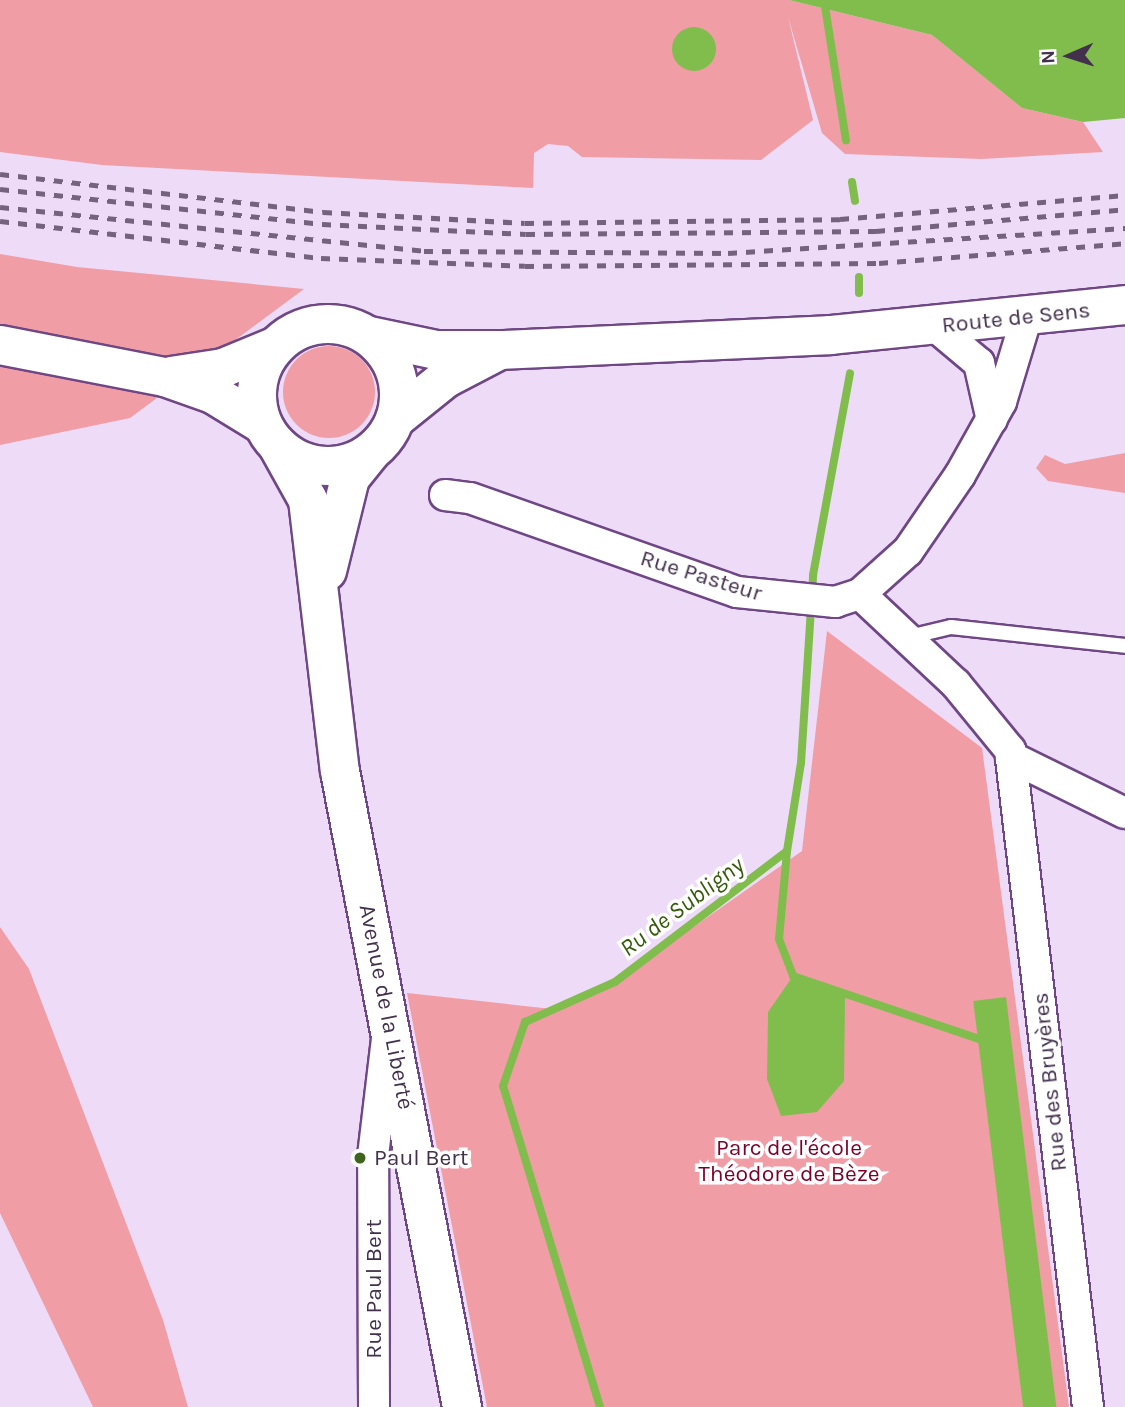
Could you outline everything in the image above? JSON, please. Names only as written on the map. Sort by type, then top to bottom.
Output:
[{"type":"main road","name":"Route de Sens","points":[[370,336],[436,350],[501,349],[825,335],[1026,319],[1125,305]]},
{"type":"main road","points":[[165,377],[223,368],[274,347],[290,333],[331,323],[370,336],[396,373],[395,419]]},
{"type":"main road","points":[[0,345],[165,377],[213,394],[270,435],[322,466],[370,453]]},
{"type":"main road","points":[[274,347],[257,383],[270,435],[308,500],[321,597]]},
{"type":"main road","points":[[321,597],[342,502],[370,453],[395,419],[446,379],[501,349]]},
{"type":"main road","name":"Avenue de la Liberté","points":[[321,597],[322,648],[390,1029],[462,1407]]},
{"type":"street","points":[[1026,319],[992,421],[908,551],[848,598],[909,637],[1000,732],[1011,757],[1125,813]]},
{"type":"street","points":[[921,328],[979,363],[992,421]]},
{"type":"street","name":"Rue Pasteur","points":[[445,495],[492,506],[737,593],[799,601],[848,598]]},
{"type":"street","name":"Rue des Bruyères","points":[[1011,757],[1088,1407]]},
{"type":"street","name":"Rue Paul Bert","points":[[374,1407],[373,1172],[380,1062],[390,1029]]},
{"type":"street","points":[[373,1172],[416,1163]]},
{"type":"lane","points":[[909,637],[951,627],[1125,646]]},
{"type":"green space","points":[[0,0],[789,0],[932,35],[1022,108],[1083,122],[1103,152],[981,159],[845,154],[822,133],[788,17],[813,120],[761,160],[582,157],[568,146],[548,144],[534,153],[533,188],[102,165],[0,152]]},
{"type":"green space","points":[[0,254],[77,267],[304,289],[130,418],[0,445]]},
{"type":"green space","points":[[329,346],[347,349],[362,359],[372,374],[375,392],[372,410],[362,425],[347,435],[329,438],[311,435],[296,425],[286,410],[283,392],[286,374],[296,359],[311,349]]},
{"type":"green space","points":[[1125,453],[1125,493],[1048,481],[1036,468],[1045,455],[1065,464]]},
{"type":"green space","name":"Parc de l'école Théodore de Bèze","points":[[827,631],[982,748],[1069,1407],[487,1407],[407,993],[552,1009],[615,982],[802,851]]},
{"type":"green space","points":[[0,927],[29,969],[163,1320],[188,1407],[93,1407],[0,1213]]},
{"type":"shaded area","points":[[789,0],[1125,0],[1125,118],[1083,122],[1022,108],[932,35]]},
{"type":"shaded area","points":[[694,27],[709,34],[716,49],[709,64],[694,71],[679,64],[672,49],[679,34]]},
{"type":"shaded area","points":[[793,976],[845,997],[844,1081],[817,1112],[781,1116],[767,1079],[768,1012]]},
{"type":"shaded area","points":[[1006,997],[1056,1407],[1023,1407],[973,1001]]},
{"type":"waterway","name":"Ru de Subligny","points":[[824,0],[846,140]]},
{"type":"waterway","name":"Ru de Subligny","points":[[852,182],[855,201]]},
{"type":"waterway","name":"Ru de Subligny","points":[[859,277],[859,293]]},
{"type":"waterway","name":"Ru de Subligny","points":[[600,1407],[503,1086],[525,1022],[615,982],[787,851],[801,763],[813,575],[850,373]]},
{"type":"waterway","points":[[787,851],[779,939],[793,976],[982,1040]]},
{"type":"railway","points":[[0,174],[323,212],[525,223],[840,219],[1125,195]]},
{"type":"railway","points":[[0,189],[322,224],[526,234],[876,231],[1125,209]]},
{"type":"railway","points":[[0,207],[424,251],[728,253],[1125,228]]},
{"type":"railway","points":[[0,221],[321,258],[525,266],[879,263],[1125,243]]},
{"type":"place","name":"Paul Bert","points":[[360,1158]]}]
